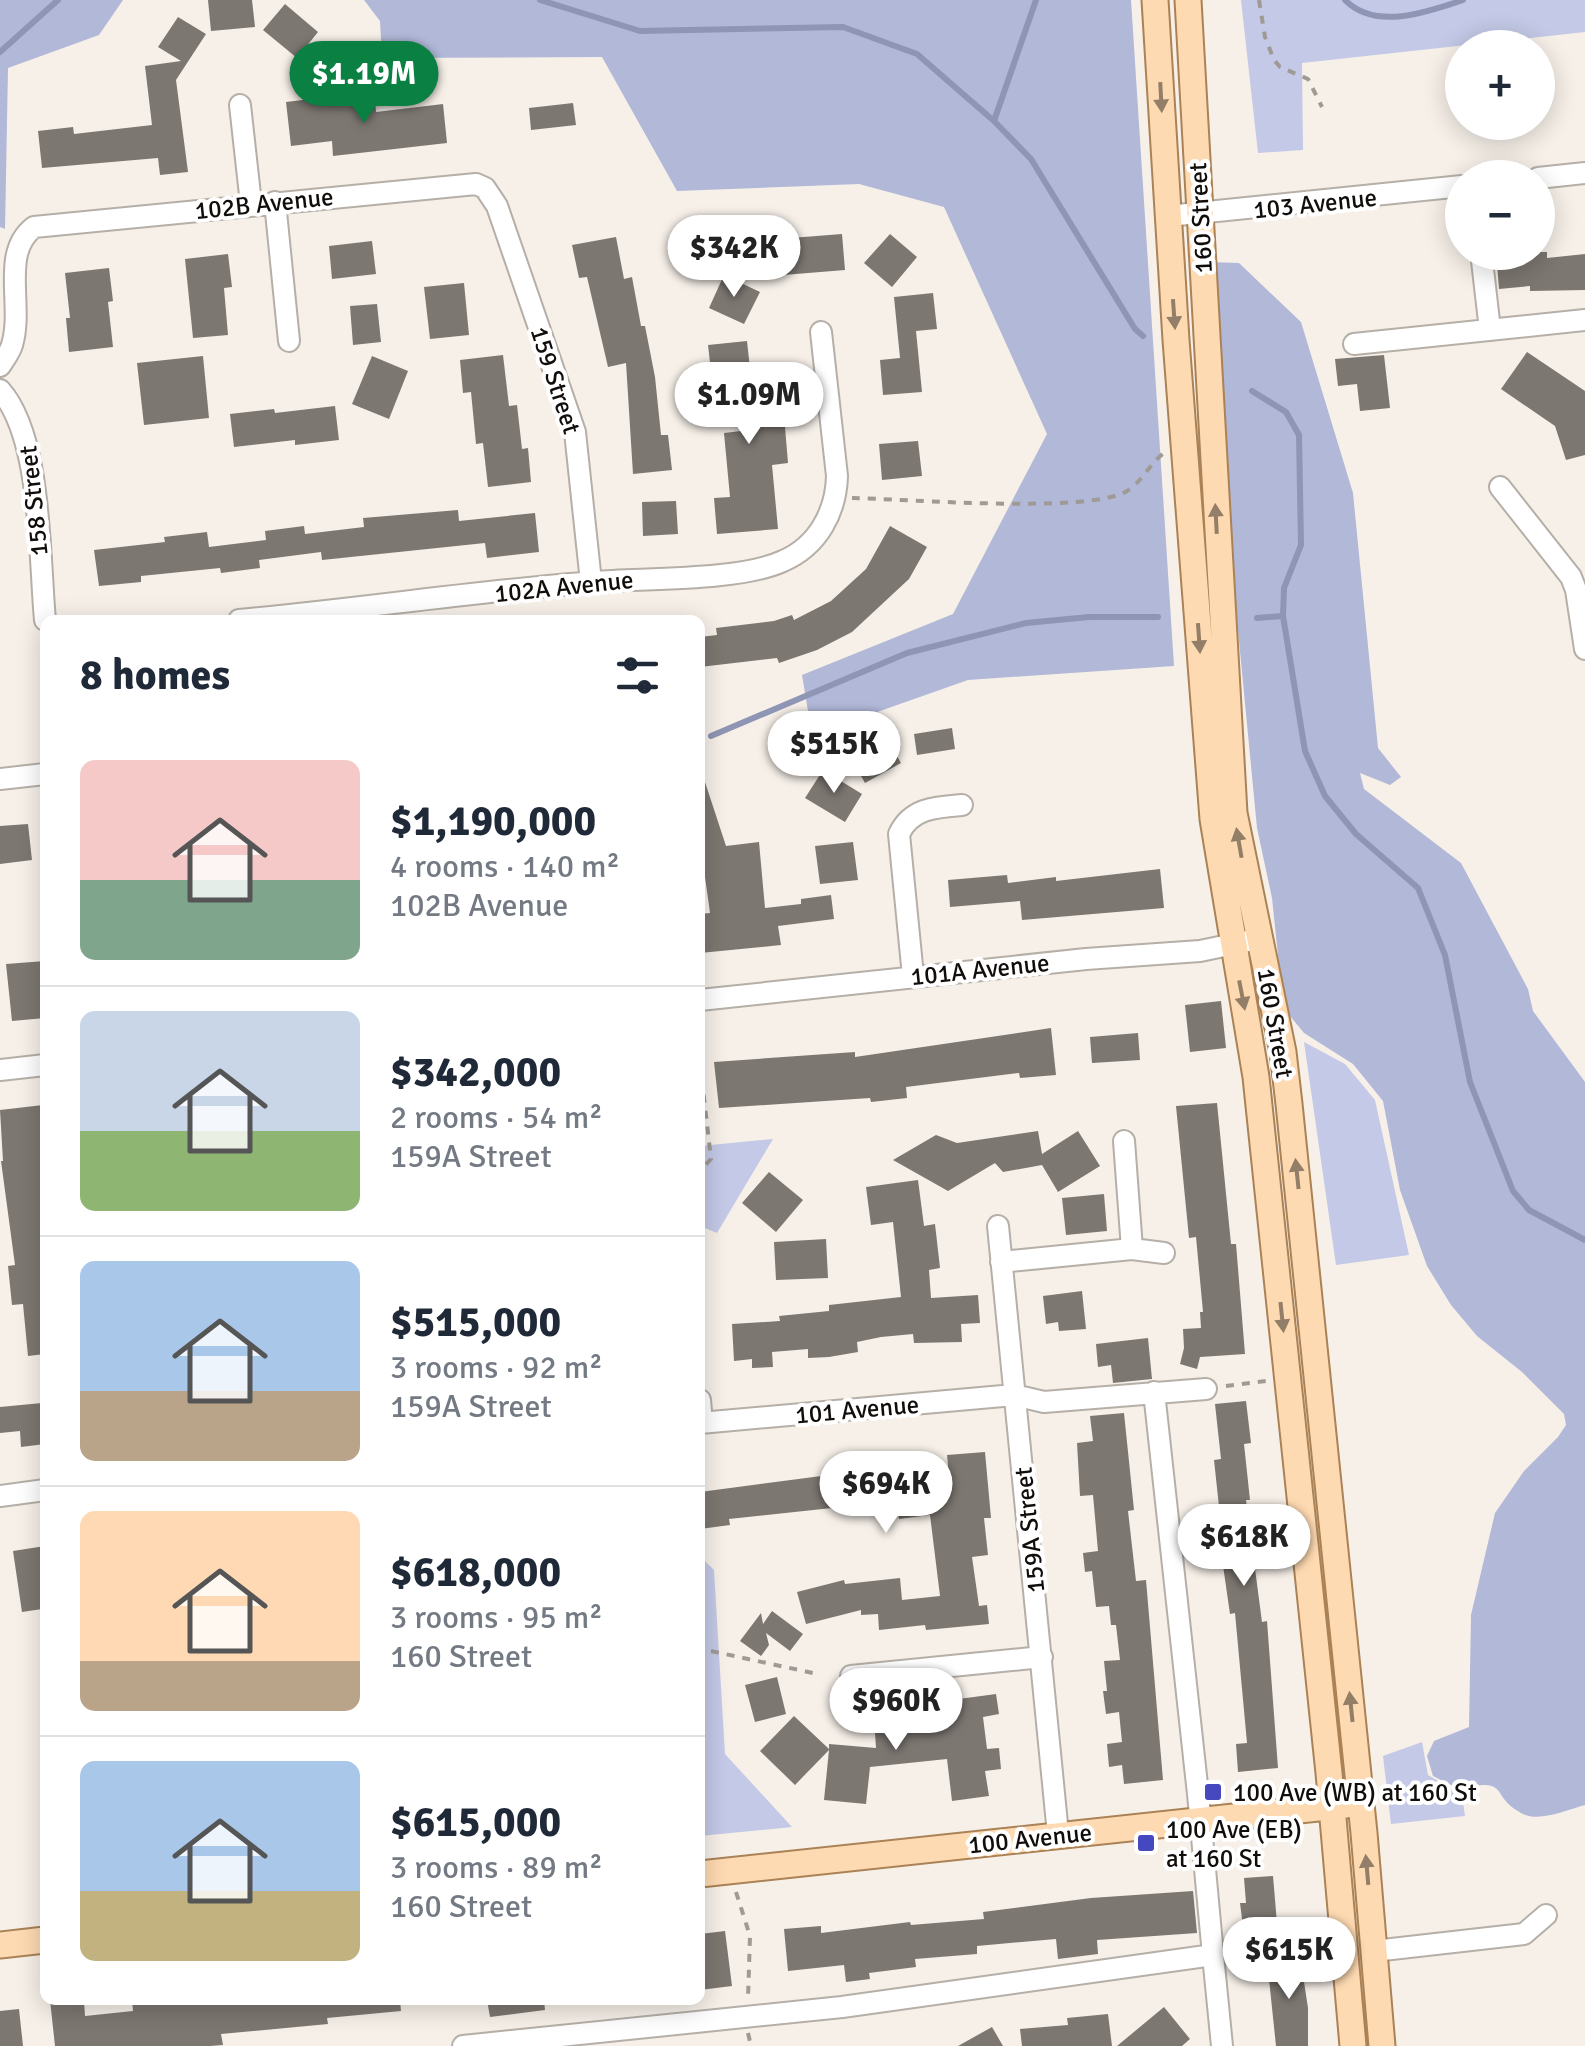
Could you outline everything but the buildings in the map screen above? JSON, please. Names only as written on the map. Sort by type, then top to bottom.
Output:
[{"type":"main road","name":"160 Street","points":[[1155,0],[1204,726],[1213,819],[1256,1076],[1353,2046]]},
{"type":"main road","name":"160 Street","points":[[1188,0],[1234,813],[1290,1104],[1382,2046]]},
{"type":"main road","name":"100 Avenue","points":[[705,1873],[1360,1804]]},
{"type":"main road","points":[[0,1945],[40,1941]]},
{"type":"street","points":[[240,105],[251,204]]},
{"type":"street","points":[[1555,176],[1585,172]]},
{"type":"street","name":"102B Avenue","points":[[0,366],[13,343],[9,254],[22,235],[43,225],[465,183],[485,188]]},
{"type":"street","name":"159 Street","points":[[485,188],[497,206],[575,432],[591,582]]},
{"type":"street","name":"103 Avenue","points":[[1168,216],[1445,188]]},
{"type":"street","points":[[275,202],[290,341]]},
{"type":"street","points":[[1482,270],[1490,330]]},
{"type":"street","points":[[1354,344],[1585,320]]},
{"type":"street","name":"102A Avenue","points":[[330,615],[591,582],[764,568],[786,560],[819,533],[836,497],[822,332]]},
{"type":"street","name":"158 Street","points":[[0,390],[19,418],[30,450],[45,615]]},
{"type":"street","points":[[1500,486],[1571,577],[1585,649]]},
{"type":"street","points":[[0,779],[40,775]]},
{"type":"street","points":[[913,976],[901,827],[920,811],[962,805]]},
{"type":"street","name":"101A Avenue","points":[[705,999],[913,976],[1200,951],[1260,938]]},
{"type":"street","points":[[0,1070],[40,1066]]},
{"type":"street","points":[[1124,1142],[1132,1249]]},
{"type":"street","name":"159A Street","points":[[998,1226],[1058,1834]]},
{"type":"street","points":[[1001,1262],[1132,1249],[1164,1253]]},
{"type":"street","name":"101 Avenue","points":[[705,1423],[1014,1395],[1044,1402],[1206,1389]]},
{"type":"street","points":[[1154,1392],[1222,2046]]},
{"type":"street","points":[[0,1496],[40,1491]]},
{"type":"street","points":[[851,1676],[1042,1656]]},
{"type":"street","points":[[1374,1950],[1524,1934],[1546,1916]]},
{"type":"street","points":[[463,2046],[842,2006],[1213,1955]]},
{"type":"path","points":[[1259,0],[1274,60],[1308,80],[1322,107]]},
{"type":"path","points":[[847,498],[1051,503],[1106,498],[1126,492],[1152,462],[1169,451]]},
{"type":"path","points":[[705,1103],[712,1159],[705,1167]]},
{"type":"path","points":[[1206,1389],[1267,1381]]},
{"type":"path","points":[[710,1651],[814,1673]]},
{"type":"path","points":[[736,1892],[750,1936],[747,2006]]},
{"type":"shaded area","points":[[0,0],[123,0],[99,35],[8,68],[5,229],[0,227]]},
{"type":"shaded area","points":[[364,0],[1131,0],[1174,666],[968,680],[812,735],[802,675],[953,614],[1047,434],[944,207],[859,184],[677,191],[602,57],[382,58],[380,21]]},
{"type":"shaded area","points":[[1241,0],[1585,0],[1585,32],[1555,35],[1555,30],[1445,30],[1445,47],[1302,63],[1303,150],[1258,153]]},
{"type":"shaded area","points":[[1208,262],[1239,263],[1301,322],[1353,493],[1378,748],[1401,777],[1390,785],[1360,773],[1364,789],[1461,863],[1528,989],[1533,1011],[1585,1082],[1585,1805],[1553,1815],[1536,1817],[1521,1813],[1498,1790],[1486,1785],[1459,1789],[1433,1776],[1427,1756],[1434,1741],[1469,1727],[1471,1615],[1495,1513],[1524,1471],[1566,1425],[1564,1414],[1522,1372],[1477,1336],[1451,1305],[1427,1266],[1400,1190],[1383,1101],[1353,1064],[1304,1033],[1290,1016],[1281,984],[1272,898],[1257,828]]},
{"type":"shaded area","points":[[1304,1042],[1345,1064],[1375,1100],[1409,1255],[1336,1265]]},
{"type":"shaded area","points":[[773,1139],[717,1233],[705,1228],[705,1146]]},
{"type":"shaded area","points":[[705,1561],[714,1570],[725,1754],[792,1827],[705,1836]]},
{"type":"shaded area","points":[[1422,1742],[1428,1775],[1462,1795],[1465,1816],[1391,1824],[1383,1756]]},
{"type":"waterway","points":[[0,52],[58,0]]},
{"type":"waterway","points":[[540,0],[640,31],[843,27],[917,54],[1031,159],[1135,329],[1143,336]]},
{"type":"waterway","points":[[994,121],[1036,0]]},
{"type":"waterway","points":[[1345,0],[1371,15],[1386,17],[1463,0]]},
{"type":"waterway","points":[[1252,391],[1286,412],[1299,435],[1301,545],[1284,588],[1283,616],[1305,751],[1325,796],[1356,834],[1418,888],[1445,955],[1470,1082],[1513,1191],[1529,1210],[1585,1240]]},
{"type":"waterway","points":[[1257,618],[1283,616]]},
{"type":"waterway","points":[[711,736],[907,653],[1026,623],[1089,617],[1158,617]]},
{"type":"place","name":"100 Ave (WB) at 160 St","points":[[1213,1792]]},
{"type":"place","name":"100 Ave (EB) at 160 St","points":[[1146,1843]]}]
